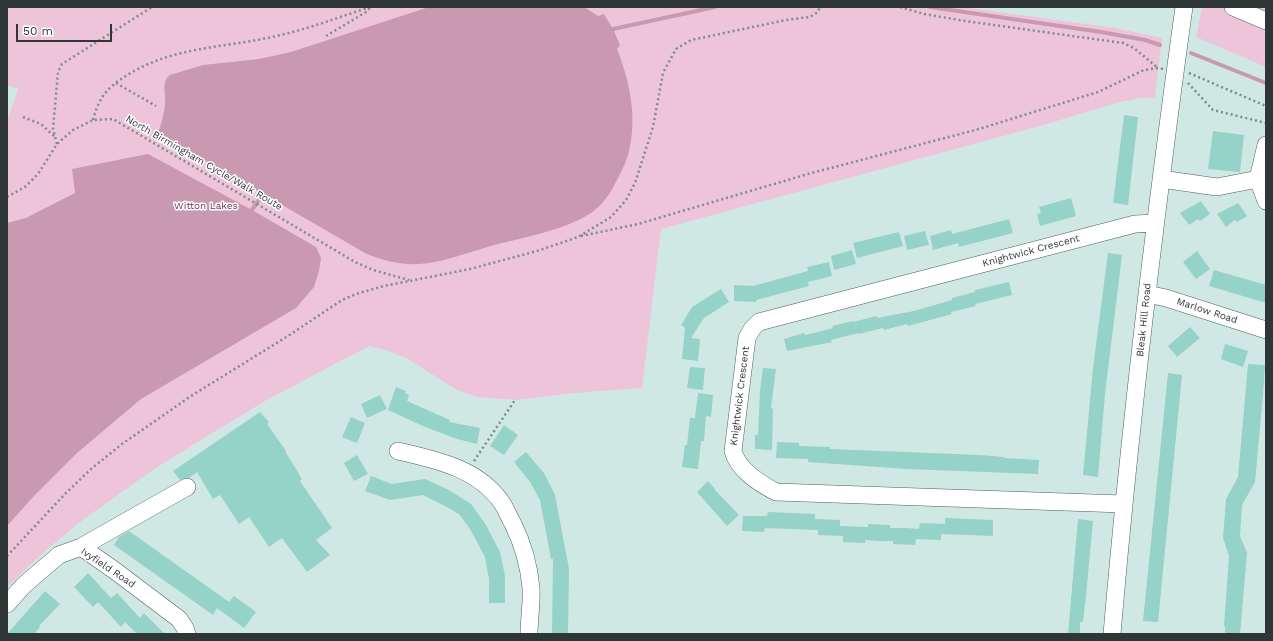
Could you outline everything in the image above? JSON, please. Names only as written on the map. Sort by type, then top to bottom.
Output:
[{"type":"street","name":"Bleak Hill Road","points":[[1112,634],[1123,504],[1155,223],[1161,179],[1182,72],[1184,7]]},
{"type":"street","points":[[1233,7],[1266,21]]},
{"type":"street","points":[[1266,145],[1258,179],[1266,201]]},
{"type":"street","points":[[1161,179],[1217,187],[1258,179]]},
{"type":"street","name":"Knightwick Crescent","points":[[1123,504],[776,492],[758,482],[739,464],[734,457],[733,451],[747,338],[752,329],[759,322],[1135,224],[1155,223]]},
{"type":"street","name":"Marlow Road","points":[[1147,294],[1166,298],[1266,330]]},
{"type":"street","points":[[398,451],[446,463],[466,472],[479,480],[493,492],[502,503],[521,541],[529,571],[531,590],[529,634]]},
{"type":"street","points":[[81,547],[187,487]]},
{"type":"street","name":"Ivyfield Road","points":[[7,604],[24,585],[59,555],[81,547],[179,619],[187,634]]},
{"type":"path","points":[[58,144],[53,129],[58,72],[62,64],[152,7]]},
{"type":"path","points":[[326,36],[366,12],[370,7]]},
{"type":"path","points":[[93,120],[96,107],[104,93],[116,83],[143,66],[164,57],[188,50],[240,43],[286,34],[370,7]]},
{"type":"path","points":[[578,237],[611,217],[626,200],[634,183],[653,127],[663,73],[676,49],[691,40],[786,20],[810,17],[818,12],[820,7]]},
{"type":"path","points":[[900,7],[924,14],[965,21],[1123,43],[1134,48],[1158,68]]},
{"type":"path","points":[[7,556],[65,494],[91,469],[144,427],[342,300],[356,294],[411,280],[470,269],[537,251],[578,237],[638,224],[808,174],[979,129],[1098,92],[1144,70],[1158,68],[1182,72],[1266,106]]},
{"type":"path","points":[[1182,72],[1188,83],[1213,110],[1266,123]]},
{"type":"path","points":[[116,83],[156,106]]},
{"type":"path","points":[[23,117],[41,124],[55,137]]},
{"type":"path","name":"North Birmingham Cycle/Walk Route","points":[[7,197],[25,187],[38,174],[58,144],[73,130],[93,120],[113,119],[253,200],[355,262],[374,270],[411,280]]},
{"type":"path","points":[[466,472],[515,400]]},
{"type":"green space","name":"Witton Lakes","points":[[7,7],[963,7],[1115,28],[1162,38],[1155,98],[1141,98],[1120,102],[1040,126],[661,229],[642,388],[575,393],[515,400],[477,397],[457,390],[408,359],[389,351],[369,346],[265,401],[157,467],[84,519],[45,551],[7,587],[7,121],[18,89],[7,85]]},
{"type":"green space","points":[[1202,7],[1266,7],[1266,67],[1196,37]]},
{"type":"shaded area","name":"Witton Lakes","points":[[429,7],[584,7],[598,16],[604,14],[620,45],[617,49],[629,88],[632,128],[631,141],[625,164],[611,190],[596,209],[586,216],[564,226],[454,257],[426,263],[397,263],[365,253],[158,133],[165,109],[165,81],[170,75],[203,65],[259,59],[291,52]]},
{"type":"shaded area","name":"Witton Lakes","points":[[148,154],[252,210],[316,247],[321,258],[314,287],[296,308],[141,399],[77,453],[33,497],[7,526],[7,223],[26,218],[75,193],[72,169]]},
{"type":"building","points":[[1124,115],[1138,117],[1128,205],[1113,203]]},
{"type":"building","points":[[1213,131],[1244,135],[1240,172],[1208,169]]},
{"type":"building","points":[[1071,198],[1076,216],[1040,226],[1037,214],[1041,213],[1039,207]]},
{"type":"building","points":[[1201,201],[1210,214],[1200,221],[1198,219],[1189,225],[1180,213]]},
{"type":"building","points":[[1238,203],[1247,216],[1237,222],[1235,220],[1226,227],[1217,214]]},
{"type":"building","points":[[1009,219],[1013,233],[959,247],[958,243],[933,250],[930,236],[951,230],[952,234]]},
{"type":"building","points":[[925,231],[929,245],[907,250],[904,236]]},
{"type":"building","points":[[899,232],[903,246],[857,258],[853,243]]},
{"type":"building","points":[[852,250],[856,264],[834,270],[831,256]]},
{"type":"building","points":[[1197,251],[1210,269],[1196,279],[1183,262]]},
{"type":"building","points":[[1108,253],[1122,255],[1105,394],[1098,477],[1083,475],[1093,368]]},
{"type":"building","points":[[829,262],[832,276],[808,282],[809,286],[756,300],[756,302],[734,301],[734,285],[753,286],[808,271],[807,267]]},
{"type":"building","points":[[1214,270],[1266,285],[1266,303],[1209,286]]},
{"type":"building","points":[[1009,282],[1012,295],[975,304],[976,306],[951,312],[952,314],[908,326],[907,324],[884,330],[883,328],[831,340],[832,342],[787,351],[784,339],[804,333],[805,335],[818,332],[833,328],[832,326],[853,321],[914,311],[952,300],[952,298],[975,292],[975,290]]},
{"type":"building","points":[[721,289],[729,302],[704,318],[691,338],[700,339],[698,361],[682,359],[685,328],[681,325],[692,307]]},
{"type":"building","points":[[1190,327],[1200,338],[1177,357],[1168,346]]},
{"type":"building","points":[[1225,344],[1248,351],[1243,367],[1221,359]]},
{"type":"building","points":[[1248,364],[1265,365],[1263,395],[1255,482],[1242,505],[1240,536],[1247,553],[1240,634],[1225,634],[1224,626],[1229,556],[1223,538],[1226,499],[1238,477]]},
{"type":"building","points":[[690,367],[705,368],[703,390],[687,388]]},
{"type":"building","points":[[763,368],[776,369],[771,408],[773,409],[772,450],[755,449],[755,435],[758,435],[760,390]]},
{"type":"building","points":[[1168,373],[1182,375],[1158,622],[1143,621]]},
{"type":"building","points":[[396,387],[406,391],[405,393],[409,395],[407,401],[450,420],[449,422],[480,428],[477,444],[457,439],[425,427],[388,410]]},
{"type":"building","points":[[698,393],[713,395],[711,417],[706,416],[704,441],[701,441],[698,469],[682,467],[685,445],[687,445],[690,418],[695,418]]},
{"type":"building","points":[[380,395],[387,409],[367,418],[361,404]]},
{"type":"building","points":[[260,412],[269,422],[267,424],[286,451],[302,479],[300,481],[332,528],[316,540],[330,555],[307,572],[282,538],[269,547],[249,517],[239,524],[220,495],[213,499],[197,472],[189,478],[180,480],[173,471]]},
{"type":"building","points":[[351,417],[365,423],[357,443],[342,437]]},
{"type":"building","points":[[504,425],[518,435],[504,455],[490,446]]},
{"type":"building","points":[[777,442],[799,443],[799,446],[830,447],[830,449],[980,455],[1039,460],[1038,474],[907,469],[808,462],[808,459],[776,458]]},
{"type":"building","points":[[526,452],[544,473],[555,495],[569,569],[568,634],[552,634],[553,559],[551,559],[540,500],[530,482],[514,462]]},
{"type":"building","points":[[357,455],[368,474],[354,481],[344,463]]},
{"type":"building","points":[[371,476],[392,484],[425,479],[449,490],[471,504],[486,525],[500,552],[505,576],[505,603],[489,603],[489,579],[485,557],[470,529],[459,514],[423,495],[390,500],[365,491]]},
{"type":"building","points":[[708,481],[739,515],[727,526],[697,492]]},
{"type":"building","points":[[768,512],[815,514],[815,519],[840,520],[840,526],[868,527],[868,524],[890,525],[890,528],[919,529],[920,523],[945,524],[945,518],[993,520],[993,536],[941,534],[941,540],[916,539],[915,545],[893,544],[893,541],[865,540],[865,543],[843,542],[843,536],[818,535],[818,530],[765,528],[764,532],[742,531],[743,516],[767,516]]},
{"type":"building","points":[[1078,519],[1093,521],[1083,622],[1080,622],[1080,634],[1068,634]]},
{"type":"building","points":[[129,531],[229,602],[234,596],[256,612],[244,628],[217,608],[213,615],[114,545],[119,537]]},
{"type":"building","points":[[88,573],[111,598],[117,593],[140,618],[144,613],[165,634],[137,634],[125,622],[121,627],[98,602],[93,607],[74,587]]},
{"type":"building","points":[[45,591],[60,604],[39,626],[40,627],[34,634],[7,634]]},
{"type":"waterway","points":[[613,29],[715,7]]},
{"type":"waterway","points":[[930,7],[1101,32],[1145,40],[1160,45]]},
{"type":"waterway","points":[[1191,53],[1266,83]]},
{"type":"waterway","points":[[252,210],[263,194]]}]
